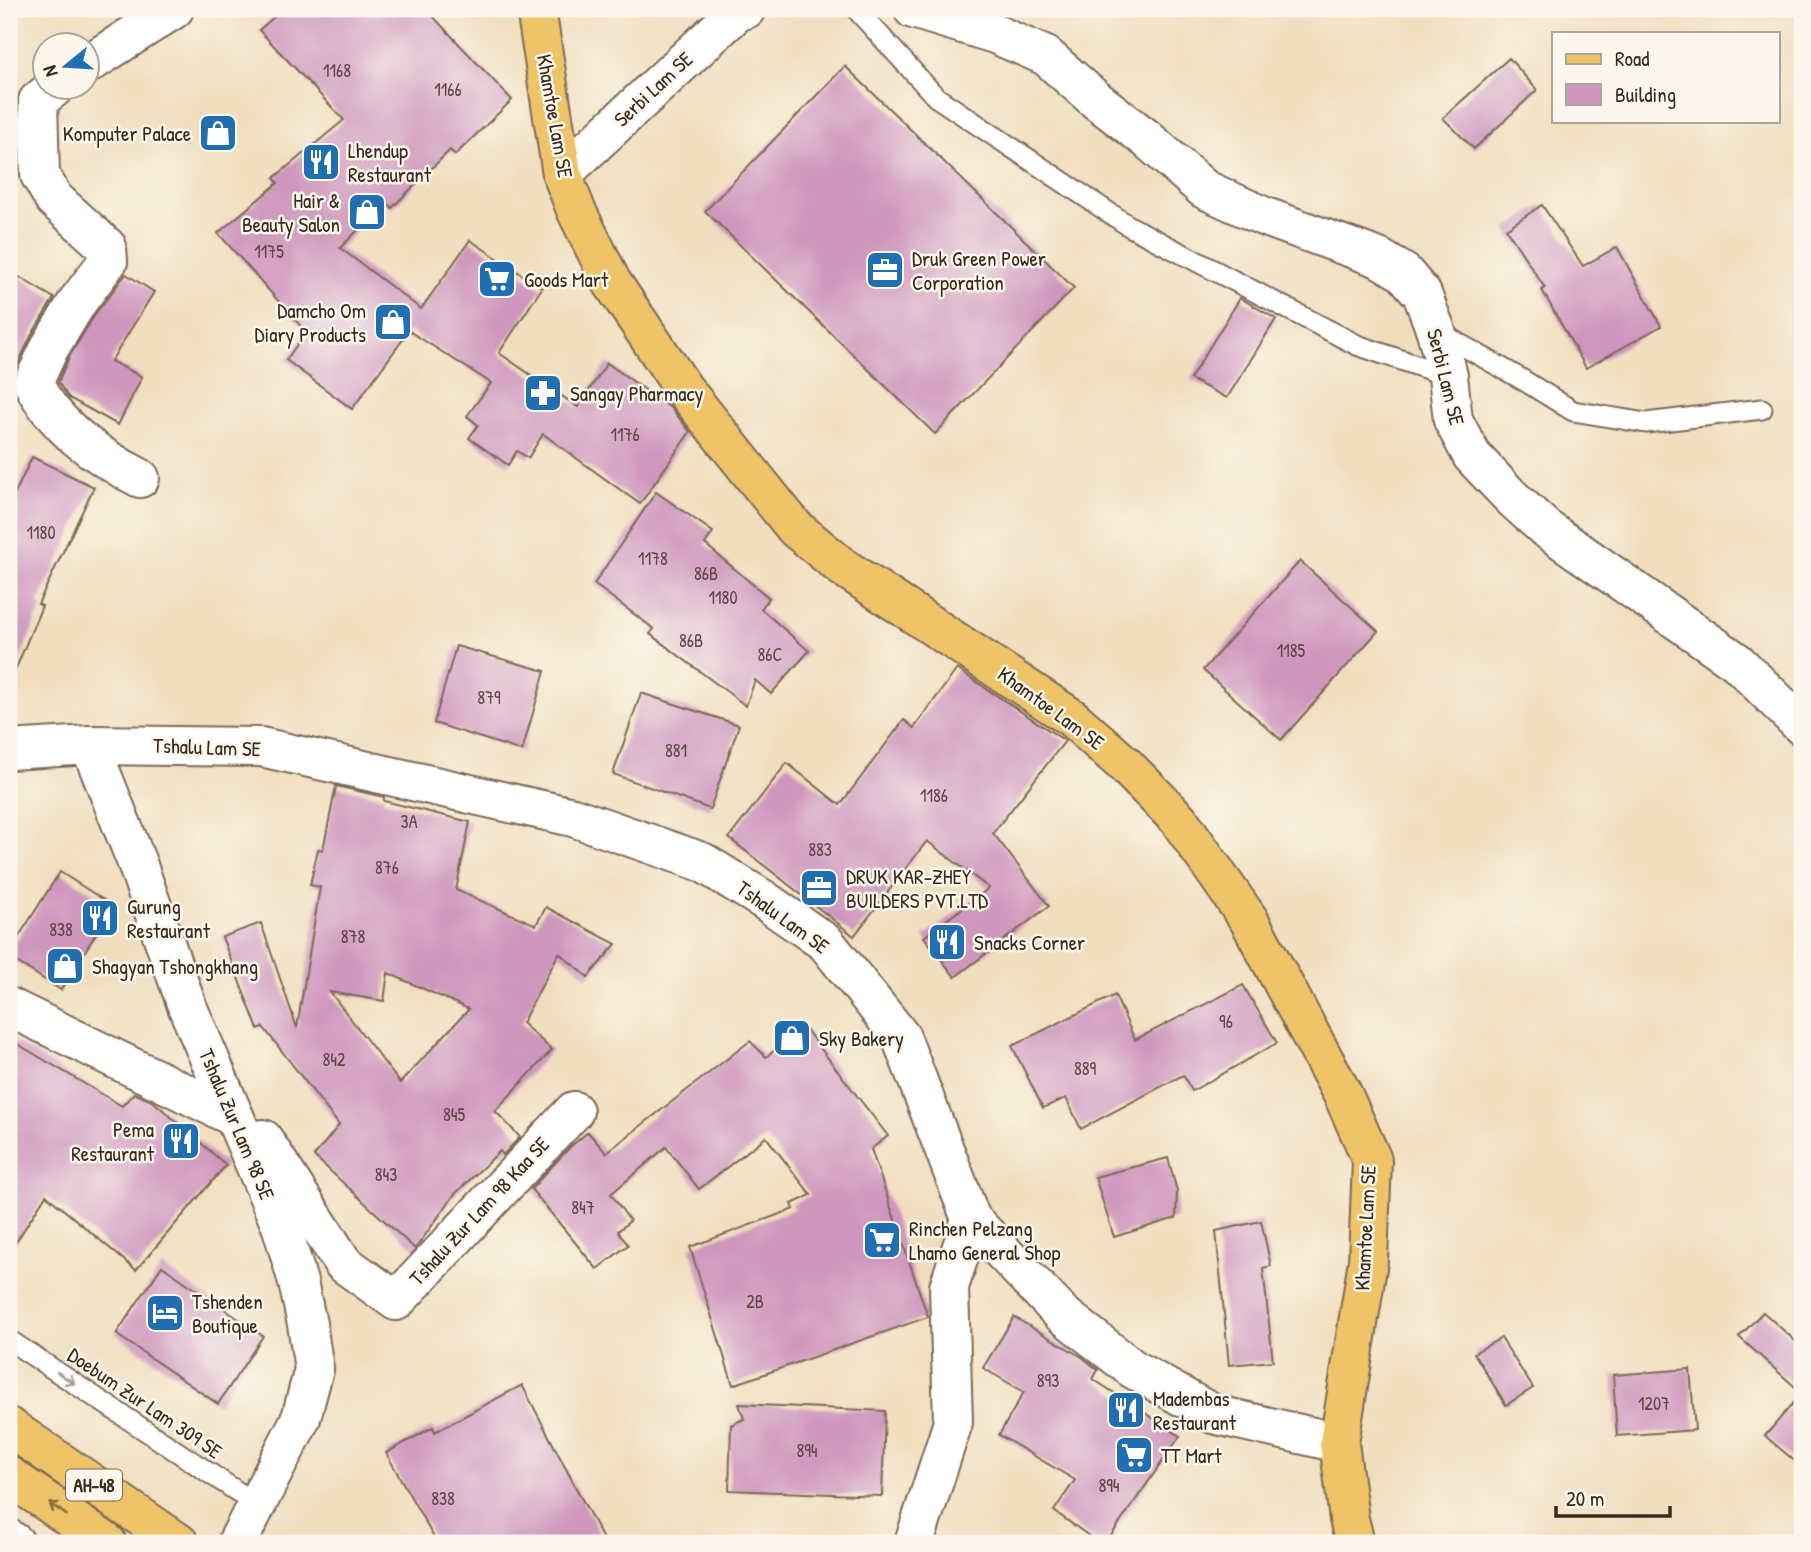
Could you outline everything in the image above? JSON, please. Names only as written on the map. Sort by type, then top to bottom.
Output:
[{"type":"main road","name":"Khamtoe Lam SE","points":[[531,11],[562,173],[576,210],[611,281],[683,388],[794,528],[841,566],[1072,718],[1123,763],[1179,820],[1249,920],[1343,1095],[1371,1160],[1368,1261],[1339,1443],[1349,1519],[1355,1543]]},
{"type":"main road","name":"AH-48","points":[[9,1427],[179,1543]]},
{"type":"main road","name":"AH-48","points":[[9,1476],[107,1543]]},
{"type":"street","points":[[102,55],[174,9]]},
{"type":"street","name":"Serbi Lam SE","points":[[562,173],[738,11],[746,9]]},
{"type":"street","name":"Serbi Lam SE","points":[[913,9],[995,34],[1046,56],[1204,189],[1263,216],[1379,258],[1404,273],[1422,294],[1436,331],[1448,376],[1453,420],[1472,456],[1545,528],[1737,662],[1802,726]]},
{"type":"street","points":[[38,102],[40,175],[54,199],[107,247],[108,261],[57,335],[33,383],[55,418],[109,463],[139,478]]},
{"type":"street","name":"Tshalu Lam SE","points":[[9,750],[90,745],[261,747],[573,817],[702,862],[826,943],[901,1037],[971,1219],[1062,1314],[1133,1369],[1213,1414],[1339,1443]]},
{"type":"street","name":"Tshalu Zur Lam 98 SE","points":[[90,745],[137,863],[187,1006],[282,1228],[298,1282],[314,1369],[301,1418],[237,1543]]},
{"type":"street","points":[[9,1007],[234,1117]]},
{"type":"street","name":"Tshalu Zur Lam 98 Kaa SE","points":[[209,1059],[343,1263],[396,1301],[574,1111]]},
{"type":"street","points":[[914,1543],[953,1422],[949,1287],[971,1219]]},
{"type":"street","points":[[9,1539],[15,1543]]},
{"type":"lane","points":[[856,9],[936,97],[1129,226],[1357,345],[1448,376]]},
{"type":"lane","points":[[1436,331],[1573,411],[1646,423],[1762,409]]},
{"type":"lane","name":"Doebum Zur Lam 309 SE","points":[[9,1340],[256,1504]]},
{"type":"building","points":[[283,9],[426,9],[512,100],[455,155],[450,150],[392,208],[386,202],[340,248],[421,309],[470,240],[542,288],[499,353],[578,407],[607,363],[672,409],[690,432],[640,504],[543,434],[528,458],[517,451],[508,465],[469,438],[478,425],[467,416],[491,383],[409,331],[352,409],[286,360],[306,332],[218,233],[278,183],[274,178],[344,120],[259,30]]},
{"type":"building","points":[[1509,58],[1537,90],[1474,149],[1443,118]]},
{"type":"building","points":[[845,66],[1074,288],[935,434],[705,211]]},
{"type":"building","points":[[1542,205],[1583,266],[1617,247],[1661,326],[1586,368],[1542,290],[1545,288],[1506,229]]},
{"type":"building","points":[[9,271],[54,298],[31,336],[15,370],[9,366]]},
{"type":"building","points":[[126,274],[154,292],[111,361],[142,377],[118,425],[69,398],[58,382],[69,357],[96,313]]},
{"type":"building","points":[[1240,298],[1276,319],[1227,398],[1190,379]]},
{"type":"building","points":[[32,457],[94,487],[38,604],[42,606],[9,685],[9,506]]},
{"type":"building","points":[[656,492],[713,532],[705,544],[769,598],[761,609],[809,651],[771,694],[755,680],[746,706],[650,634],[654,629],[594,584]]},
{"type":"building","points":[[1300,561],[1378,631],[1281,740],[1203,670]]},
{"type":"building","points":[[456,646],[545,671],[522,751],[434,723]]},
{"type":"building","points":[[957,669],[1065,741],[993,833],[1049,906],[955,977],[924,937],[989,888],[927,841],[854,936],[729,838],[787,763],[840,805],[904,720],[914,728]]},
{"type":"building","points":[[641,693],[739,725],[710,809],[613,774]]},
{"type":"building","points":[[336,786],[470,822],[456,890],[536,925],[546,907],[616,944],[588,977],[559,953],[522,1023],[552,1050],[495,1111],[520,1137],[503,1155],[500,1151],[455,1194],[415,1249],[314,1156],[339,1125],[263,1027],[258,1029],[222,937],[261,923],[297,1028],[320,887],[310,885],[318,849],[323,850]],"holes":[[[388,973],[469,1009],[400,1083],[330,992],[384,1001]]]},
{"type":"building","points":[[60,872],[113,906],[61,990],[9,957],[9,952]]},
{"type":"building","points":[[1243,985],[1277,1043],[1192,1091],[1183,1075],[1081,1129],[1066,1098],[1043,1108],[1012,1046],[1115,995],[1135,1040]]},
{"type":"building","points":[[804,1027],[888,1136],[871,1149],[928,1317],[733,1385],[690,1247],[794,1209],[792,1204],[811,1195],[766,1137],[699,1189],[666,1147],[611,1194],[630,1221],[618,1231],[628,1245],[597,1269],[531,1189],[570,1147],[588,1132],[606,1153],[750,1041],[766,1057]]},
{"type":"building","points":[[9,1039],[122,1106],[134,1093],[154,1102],[226,1165],[136,1270],[46,1195],[9,1253]]},
{"type":"building","points":[[1168,1158],[1177,1191],[1176,1218],[1114,1237],[1095,1177]]},
{"type":"building","points":[[1261,1221],[1271,1266],[1263,1268],[1273,1361],[1229,1365],[1216,1231]]},
{"type":"building","points":[[162,1266],[263,1336],[218,1404],[116,1334]]},
{"type":"building","points":[[1763,1312],[1802,1347],[1802,1393],[1739,1337]]},
{"type":"building","points":[[1014,1317],[1082,1357],[1098,1370],[1093,1379],[1180,1436],[1106,1543],[1099,1543],[1054,1511],[1075,1480],[999,1435],[1024,1392],[983,1368]]},
{"type":"building","points":[[1501,1338],[1533,1388],[1506,1405],[1474,1353]]},
{"type":"building","points":[[1690,1369],[1695,1430],[1617,1436],[1613,1375]]},
{"type":"building","points":[[522,1385],[605,1543],[437,1543],[386,1453],[433,1427],[435,1432]]},
{"type":"building","points":[[1802,1393],[1802,1467],[1765,1436]]},
{"type":"building","points":[[739,1404],[885,1411],[882,1496],[729,1490],[731,1425],[744,1419]]},
{"type":"place","name":"Komputer Palace","points":[[218,133]]},
{"type":"place","name":"Lhendup Restaurant","points":[[321,162]]},
{"type":"place","name":"Hair & Beauty Salon","points":[[367,212]]},
{"type":"place","name":"Druk Green Power Corporation","points":[[885,270]]},
{"type":"place","name":"Goods Mart","points":[[497,279]]},
{"type":"place","name":"Damcho Om Diary Products","points":[[393,322]]},
{"type":"place","name":"Sangay Pharmacy","points":[[543,393]]},
{"type":"place","name":"DRUK KAR-ZHEY BUILDERS PVT.LTD","points":[[819,888]]},
{"type":"place","name":"Gurung Restaurant","points":[[100,918]]},
{"type":"place","name":"Snacks Corner","points":[[947,942]]},
{"type":"place","name":"Shagyan Tshongkhang","points":[[65,966]]},
{"type":"place","name":"Sky Bakery","points":[[792,1038]]},
{"type":"place","name":"Pema Restaurant","points":[[181,1141]]},
{"type":"place","name":"Rinchen Pelzang Lhamo General Shop","points":[[882,1240]]},
{"type":"place","name":"Tshenden Boutique","points":[[165,1313]]},
{"type":"place","name":"Madembas Restaurant","points":[[1126,1410]]},
{"type":"place","name":"TT Mart","points":[[1134,1455]]}]
